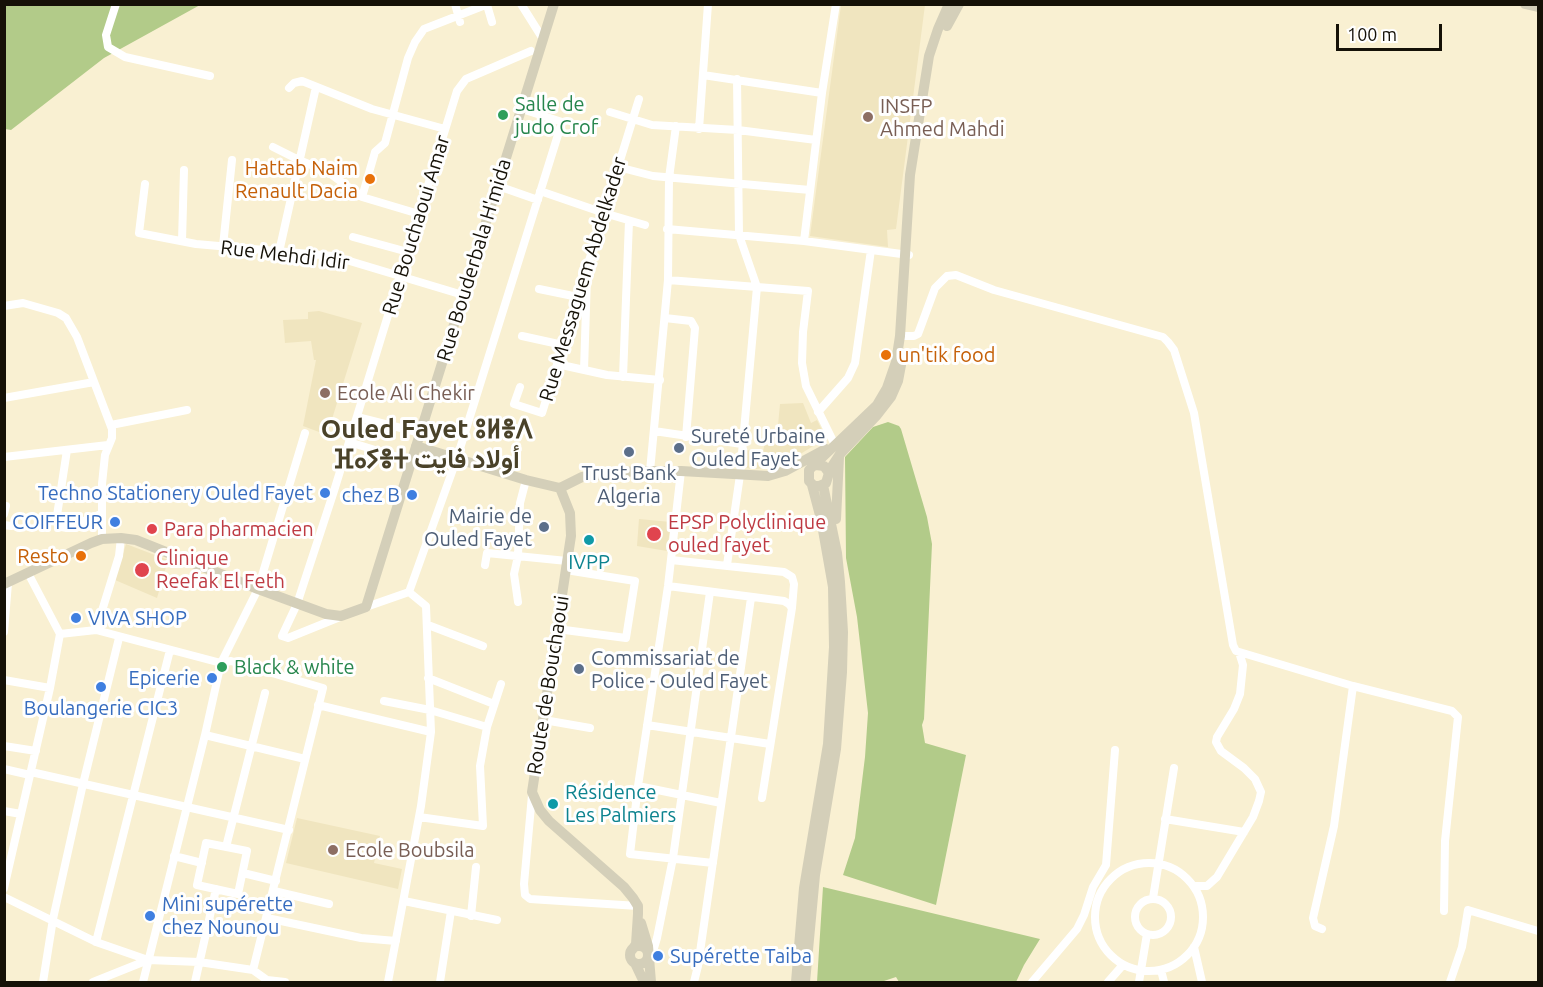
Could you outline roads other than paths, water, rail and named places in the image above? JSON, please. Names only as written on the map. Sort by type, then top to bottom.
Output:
[{"type":"main road","name":"Rue Bouderbala H'mida","points":[[366,607],[522,109],[539,46],[554,4]]},
{"type":"main road","points":[[785,471],[816,485],[828,480],[829,471],[840,454],[877,415],[891,397],[898,381],[903,336],[910,175],[929,56],[949,4]]},
{"type":"main road","points":[[907,255],[919,150],[932,77],[940,42],[959,4]]},
{"type":"main road","points":[[1525,4],[1539,7]]},
{"type":"main road","points":[[837,553],[816,485],[809,481],[807,473],[877,405],[887,388],[903,336]]},
{"type":"main road","points":[[785,471],[847,433]]},
{"type":"main road","points":[[416,446],[526,480],[560,488],[582,477],[636,471],[768,476],[815,465],[824,466],[829,471]]},
{"type":"main road","points":[[805,982],[814,875],[833,774],[839,713],[843,632],[836,508],[840,454]]},
{"type":"main road","points":[[796,982],[804,888],[828,744],[834,647],[833,587],[816,485]]},
{"type":"main road","name":"Route de Bouchaoui","points":[[560,488],[570,513],[571,536],[532,792],[540,810],[549,821],[624,887],[638,910]]},
{"type":"main road","points":[[6,584],[102,539],[121,538],[136,540],[326,614],[341,616],[366,607]]},
{"type":"main road","points":[[638,910],[636,944],[630,955],[644,982]]},
{"type":"main road","points":[[638,910],[648,946],[651,982]]},
{"type":"main road","points":[[632,950],[640,947],[648,954]]},
{"type":"main road","points":[[635,963],[644,962],[648,954]]},
{"type":"street","points":[[116,4],[106,35],[108,46],[125,57],[210,76]]},
{"type":"street","points":[[455,4],[459,19]]},
{"type":"street","points":[[521,4],[539,46]]},
{"type":"street","points":[[699,129],[708,4]]},
{"type":"street","points":[[804,242],[822,93],[836,4]]},
{"type":"street","points":[[362,197],[375,152],[385,143],[408,58],[423,29],[459,19],[488,5],[492,22]]},
{"type":"street","name":"Rue Bouchaoui Amar","points":[[341,616],[284,639],[282,636],[297,604],[350,442],[457,91],[466,78],[539,46]]},
{"type":"street","points":[[703,75],[822,93]]},
{"type":"street","points":[[727,565],[740,475],[757,287],[739,235],[737,79]]},
{"type":"street","points":[[289,88],[294,83],[302,81],[372,109],[445,129]]},
{"type":"street","points":[[279,252],[316,87]]},
{"type":"street","name":"Rue Messaguem Abdelkader","points":[[520,387],[514,404],[542,413],[639,99]]},
{"type":"street","points":[[409,592],[457,458],[562,122],[522,109]]},
{"type":"street","points":[[610,112],[652,125],[738,130],[816,140]]},
{"type":"street","points":[[650,471],[668,280],[669,178],[676,126]]},
{"type":"street","points":[[273,147],[328,172],[362,197],[419,214]]},
{"type":"street","points":[[223,246],[232,160]]},
{"type":"street","points":[[618,167],[669,178],[810,190]]},
{"type":"street","points":[[182,241],[184,170]]},
{"type":"street","name":"Rue Mehdi Idir","points":[[145,184],[139,233],[223,246],[333,256],[463,295]]},
{"type":"street","points":[[498,186],[538,200]]},
{"type":"street","points":[[540,191],[645,225]]},
{"type":"street","points":[[623,376],[629,221]]},
{"type":"street","points":[[667,229],[804,242],[907,255]]},
{"type":"street","points":[[353,237],[408,252]]},
{"type":"street","points":[[818,412],[848,378],[855,363],[871,250]]},
{"type":"street","points":[[584,370],[587,267]]},
{"type":"street","points":[[903,336],[918,334],[935,288],[947,276],[956,275],[994,290],[1163,337],[1174,350],[1194,413],[1233,645],[1236,651],[1353,686],[1452,711],[1458,717],[1445,841],[1444,912]]},
{"type":"street","points":[[668,280],[808,291],[802,363],[806,386],[834,443]]},
{"type":"street","points":[[539,289],[578,297]]},
{"type":"street","points":[[4,306],[23,303],[58,312],[66,318],[77,337],[113,435],[108,445],[102,484],[102,539]]},
{"type":"street","points":[[665,318],[691,321],[694,324],[686,437]]},
{"type":"street","points":[[522,336],[563,345]]},
{"type":"street","points":[[557,364],[660,380]]},
{"type":"street","points":[[4,398],[94,382]]},
{"type":"street","points":[[111,425],[187,410]]},
{"type":"street","points":[[357,417],[421,433]]},
{"type":"street","points":[[654,431],[742,444]]},
{"type":"street","points":[[143,982],[221,663],[258,589],[305,433]]},
{"type":"street","points":[[350,442],[411,461]]},
{"type":"street","points":[[4,457],[108,445]]},
{"type":"street","points":[[67,450],[56,522],[61,527],[67,528],[101,514]]},
{"type":"street","points":[[681,471],[668,586],[630,854],[713,863]]},
{"type":"street","points":[[518,602],[514,574],[518,556],[520,503],[526,480]]},
{"type":"street","points":[[96,630],[119,556],[121,538]]},
{"type":"street","points":[[485,565],[487,553],[518,556],[635,581],[626,639],[556,629]]},
{"type":"street","points":[[671,560],[789,574],[794,584],[762,798]]},
{"type":"street","points":[[5,887],[9,852],[31,773],[60,634],[28,573]]},
{"type":"street","points":[[4,632],[6,584]]},
{"type":"street","points":[[668,586],[784,601],[792,608]]},
{"type":"street","points":[[366,607],[409,592]]},
{"type":"street","points":[[388,982],[419,817],[431,732],[426,606],[409,592]]},
{"type":"street","points":[[648,954],[654,948],[657,938],[673,858],[710,592]]},
{"type":"street","points":[[694,982],[751,598]]},
{"type":"street","points":[[428,625],[483,646]]},
{"type":"street","points":[[60,634],[96,630],[119,638],[221,663],[231,661],[323,688],[254,970]]},
{"type":"street","points":[[43,982],[53,919],[119,638]]},
{"type":"street","points":[[96,942],[170,650]]},
{"type":"street","points":[[1194,886],[1207,886],[1217,877],[1244,832],[1259,801],[1260,786],[1244,768],[1221,751],[1216,742],[1240,694],[1243,665],[1239,652]]},
{"type":"street","points":[[428,678],[494,704]]},
{"type":"street","points":[[4,680],[50,688]]},
{"type":"street","points":[[419,817],[483,826],[480,766],[487,727],[501,684]]},
{"type":"street","points":[[1322,929],[1315,926],[1313,918],[1334,826],[1353,686]]},
{"type":"street","points":[[226,847],[265,693]]},
{"type":"street","points":[[384,701],[430,710],[487,727]]},
{"type":"street","points":[[318,705],[431,732]]},
{"type":"street","points":[[544,720],[590,728]]},
{"type":"street","points":[[647,725],[770,744]]},
{"type":"street","points":[[205,735],[305,759]]},
{"type":"street","points":[[4,747],[36,751]]},
{"type":"street","points":[[1110,879],[1106,865],[1115,750]]},
{"type":"street","points":[[1153,898],[1174,768]]},
{"type":"street","points":[[4,769],[83,784],[289,831]]},
{"type":"street","points":[[638,786],[721,803]]},
{"type":"street","points":[[532,792],[525,895],[530,899],[638,910]]},
{"type":"street","points":[[4,811],[21,814]]},
{"type":"street","points":[[1165,819],[1244,832]]},
{"type":"street","points":[[206,843],[226,847],[247,851],[238,894],[197,885],[206,843]]},
{"type":"street","points":[[174,856],[202,863]]},
{"type":"street","points":[[1140,863],[1158,863],[1179,872],[1194,886],[1202,899],[1201,936],[1178,964],[1161,970],[1141,971],[1122,966],[1105,948],[1097,932],[1095,913],[1098,896],[1110,879],[1122,870],[1140,863]]},
{"type":"street","points":[[1032,982],[1077,929],[1093,887],[1106,865]]},
{"type":"street","points":[[471,916],[477,867]]},
{"type":"street","points":[[243,873],[276,881]]},
{"type":"street","points":[[195,982],[216,889]]},
{"type":"street","points":[[274,891],[329,904]]},
{"type":"street","points":[[4,897],[96,942],[148,960],[199,962],[254,970],[267,981],[285,982]]},
{"type":"street","points":[[1153,898],[1161,900],[1167,904],[1172,920],[1163,933],[1148,934],[1138,926],[1135,914],[1141,903],[1153,898]]},
{"type":"street","points":[[404,901],[497,920]]},
{"type":"street","points":[[1450,982],[1462,947],[1468,910],[1539,931]]},
{"type":"street","points":[[440,982],[451,911]]},
{"type":"street","points":[[267,918],[361,938],[396,941]]},
{"type":"street","points":[[1139,982],[1148,934]]},
{"type":"street","points":[[1194,947],[1202,982]]},
{"type":"street","points":[[93,982],[148,960]]},
{"type":"street","points":[[1108,982],[1122,966]]},
{"type":"street","points":[[1161,970],[1164,982]]},
{"type":"place","name":"Salle de judo Crof","points":[[503,115]]},
{"type":"place","name":"INSFP Ahmed Mahdi","points":[[868,117]]},
{"type":"place","name":"Hattab Naim Renault Dacia","points":[[370,179]]},
{"type":"place","name":"un'tik food","points":[[886,355]]},
{"type":"place","name":"Ecole Ali Chekir","points":[[325,393]]},
{"type":"place","name":"Sureté Urbaine Ouled Fayet","points":[[679,448]]},
{"type":"place","name":"Trust Bank Algeria","points":[[629,452]]},
{"type":"place","name":"Techno Stationery Ouled Fayet","points":[[325,493]]},
{"type":"place","name":"chez B","points":[[412,495]]},
{"type":"place","name":"COIFFEUR","points":[[115,522]]},
{"type":"place","name":"Mairie de Ouled Fayet","points":[[544,527]]},
{"type":"place","name":"Para pharmacien","points":[[152,529]]},
{"type":"place","name":"EPSP Polyclinique ouled fayet","points":[[654,534]]},
{"type":"place","name":"IVPP","points":[[589,540]]},
{"type":"place","name":"Resto","points":[[81,556]]},
{"type":"place","name":"Clinique Reefak El Feth","points":[[142,570]]},
{"type":"place","name":"VIVA SHOP","points":[[76,618]]},
{"type":"place","name":"Black & white","points":[[222,667]]},
{"type":"place","name":"Commissariat de Police - Ouled Fayet","points":[[579,669]]},
{"type":"place","name":"Epicerie","points":[[212,678]]},
{"type":"place","name":"Boulangerie CIC3","points":[[101,687]]},
{"type":"place","name":"Résidence Les Palmiers","points":[[553,804]]},
{"type":"place","name":"Ecole Boubsila","points":[[333,850]]},
{"type":"place","name":"Mini supérette chez Nounou","points":[[150,916]]},
{"type":"place","name":"Supérette Taiba","points":[[658,956]]},
{"type":"district","name":"Ouled Fayet ⵓⵍⴻⴷ ⴼⴰⵢⴻⵜ أولاد فايت","points":[[427,444]]}]
